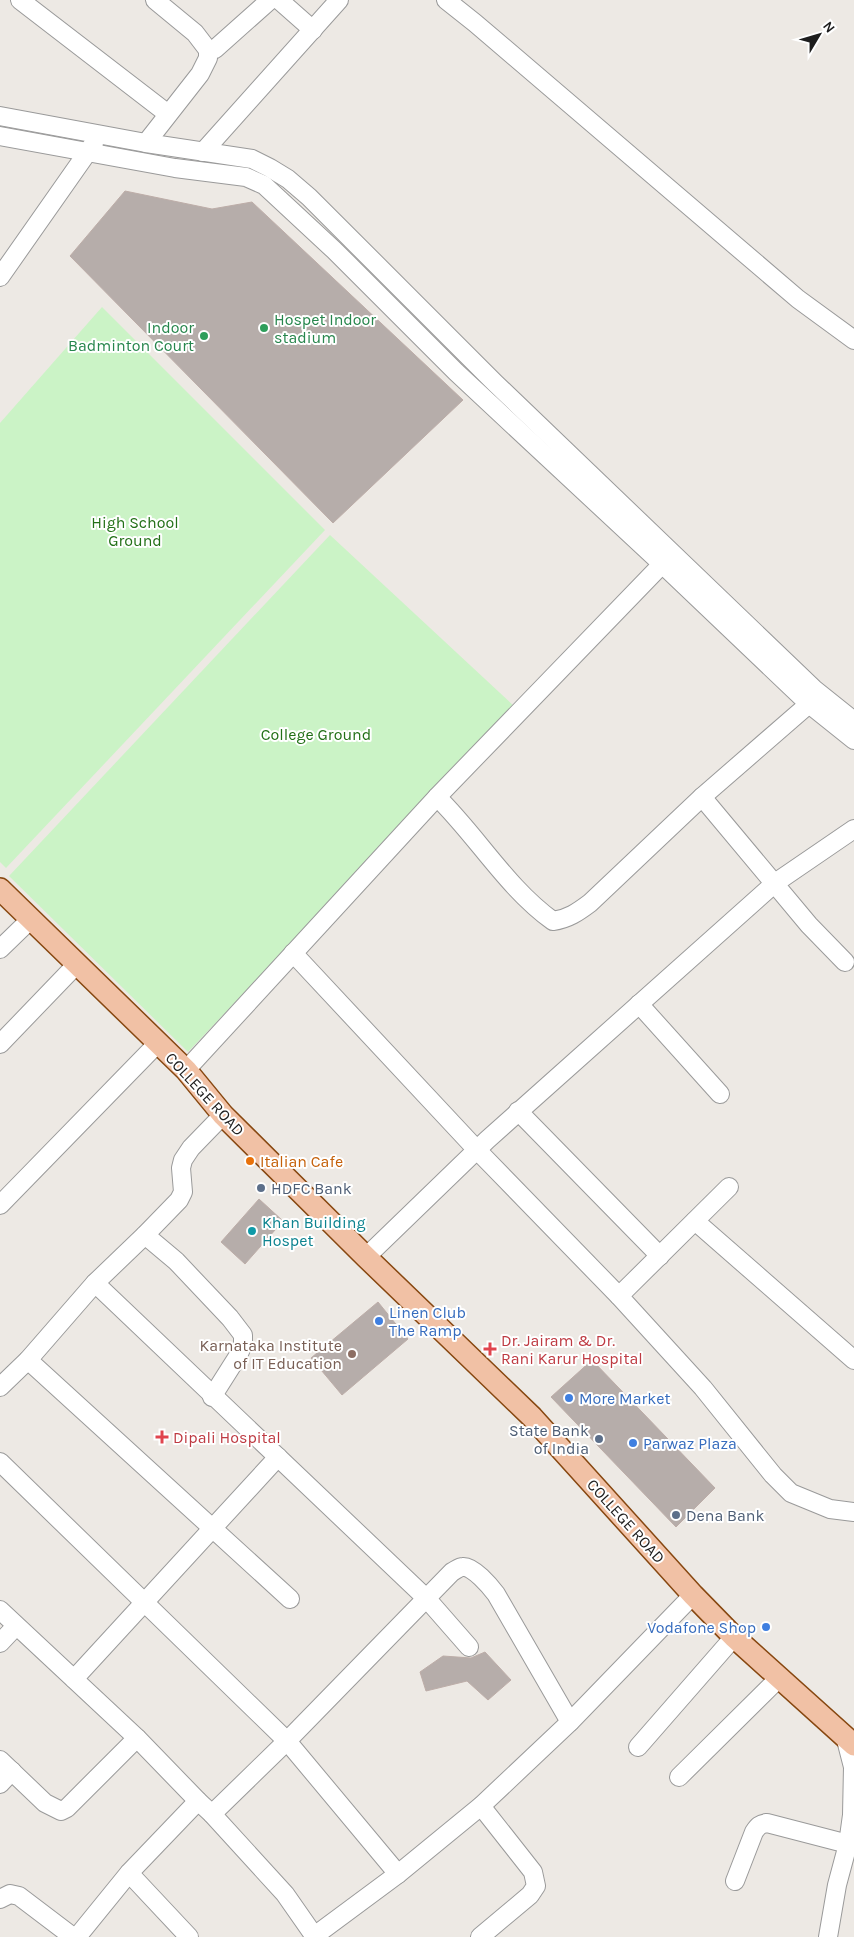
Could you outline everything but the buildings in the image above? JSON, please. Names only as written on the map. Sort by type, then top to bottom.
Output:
[{"type":"main road","name":"COLLEGE ROAD","points":[[0,889],[157,1044],[186,1070],[224,1115],[366,1257],[532,1417],[693,1595],[734,1637],[850,1740]]},
{"type":"street","points":[[20,0],[168,114]]},
{"type":"street","points":[[146,143],[205,66],[208,58],[208,50],[195,33],[155,0]]},
{"type":"street","points":[[215,49],[270,0]]},
{"type":"street","points":[[280,0],[313,30]]},
{"type":"street","points":[[203,152],[339,0]]},
{"type":"street","points":[[446,0],[798,299],[854,340]]},
{"type":"street","points":[[0,116],[146,143],[252,159],[288,179],[309,197],[488,376],[809,704],[854,740]]},
{"type":"street","points":[[0,277],[100,135]]},
{"type":"street","points":[[0,136],[175,168],[246,177],[264,185],[334,250],[456,372],[814,689],[854,721]]},
{"type":"street","points":[[186,1070],[437,797],[667,558]]},
{"type":"street","points":[[437,797],[531,902],[554,921],[564,919],[590,903],[702,797],[809,704]]},
{"type":"street","points":[[702,797],[809,925],[845,962]]},
{"type":"street","points":[[366,1257],[518,1111],[775,884],[854,829]]},
{"type":"street","points":[[0,949],[31,919]]},
{"type":"street","points":[[293,954],[477,1150],[619,1296],[703,1388],[773,1475],[792,1493],[830,1508],[854,1512]]},
{"type":"street","points":[[0,1044],[77,964]]},
{"type":"street","points":[[639,1004],[720,1094]]},
{"type":"street","points":[[0,1205],[157,1044]]},
{"type":"street","points":[[518,1111],[660,1256]]},
{"type":"street","points":[[0,1387],[28,1360],[95,1283],[146,1235],[179,1200],[183,1186],[181,1168],[183,1160],[187,1153],[224,1115]]},
{"type":"street","points":[[619,1296],[729,1187]]},
{"type":"street","points":[[695,1221],[854,1360]]},
{"type":"street","points":[[146,1235],[176,1261],[230,1318],[243,1335],[243,1344],[238,1356],[212,1397]]},
{"type":"street","points":[[95,1283],[212,1397],[427,1599],[469,1647]]},
{"type":"street","points":[[28,1360],[290,1599]]},
{"type":"street","points":[[74,1679],[278,1457]]},
{"type":"street","points":[[0,1462],[287,1741],[398,1874]]},
{"type":"street","points":[[212,1814],[287,1741],[452,1572],[460,1567],[466,1567],[486,1582],[506,1608],[570,1722]]},
{"type":"street","points":[[0,1610],[137,1738],[212,1814],[285,1894],[314,1936],[398,1874],[481,1806],[570,1722],[693,1595]]},
{"type":"street","points":[[0,1643],[16,1626]]},
{"type":"street","points":[[638,1747],[734,1637]]},
{"type":"street","points":[[679,1777],[780,1677]]},
{"type":"street","points":[[0,1784],[6,1766],[45,1803],[61,1811],[67,1808],[137,1738]]},
{"type":"street","points":[[828,1937],[837,1885],[848,1844],[853,1815],[853,1767],[850,1740]]},
{"type":"street","points":[[0,1899],[10,1894],[19,1896],[75,1937],[129,1873],[198,1801]]},
{"type":"street","points":[[480,1937],[530,1895],[536,1886],[533,1872],[481,1806]]},
{"type":"street","points":[[735,1881],[754,1832],[757,1826],[762,1824],[768,1823],[848,1844]]},
{"type":"street","points":[[129,1873],[189,1937]]},
{"type":"green space","name":"High School Ground","points":[[102,307],[325,530],[6,868],[0,862],[0,423]]},
{"type":"green space","name":"College Ground","points":[[330,535],[515,707],[188,1052],[9,876]]},
{"type":"place","name":"Hospet Indoor stadium","points":[[264,328]]},
{"type":"place","name":"Indoor Badminton Court","points":[[204,336]]},
{"type":"place","name":"Italian Cafe","points":[[250,1161]]},
{"type":"place","name":"HDFC Bank","points":[[261,1188]]},
{"type":"place","name":"Khan Building Hospet","points":[[252,1231]]},
{"type":"place","name":"Linen Club The Ramp","points":[[379,1321]]},
{"type":"place","name":"Dr. Jairam & Dr. Rani Karur Hospital","points":[[490,1349]]},
{"type":"place","name":"Karnataka Institute of IT Education","points":[[352,1354]]},
{"type":"place","name":"More Market","points":[[569,1398]]},
{"type":"place","name":"Dipali Hospital","points":[[162,1437]]},
{"type":"place","name":"State Bank of India","points":[[599,1439]]},
{"type":"place","name":"Parwaz Plaza","points":[[633,1443]]},
{"type":"place","name":"Dena Bank","points":[[676,1515]]},
{"type":"place","name":"Vodafone Shop","points":[[766,1627]]}]
